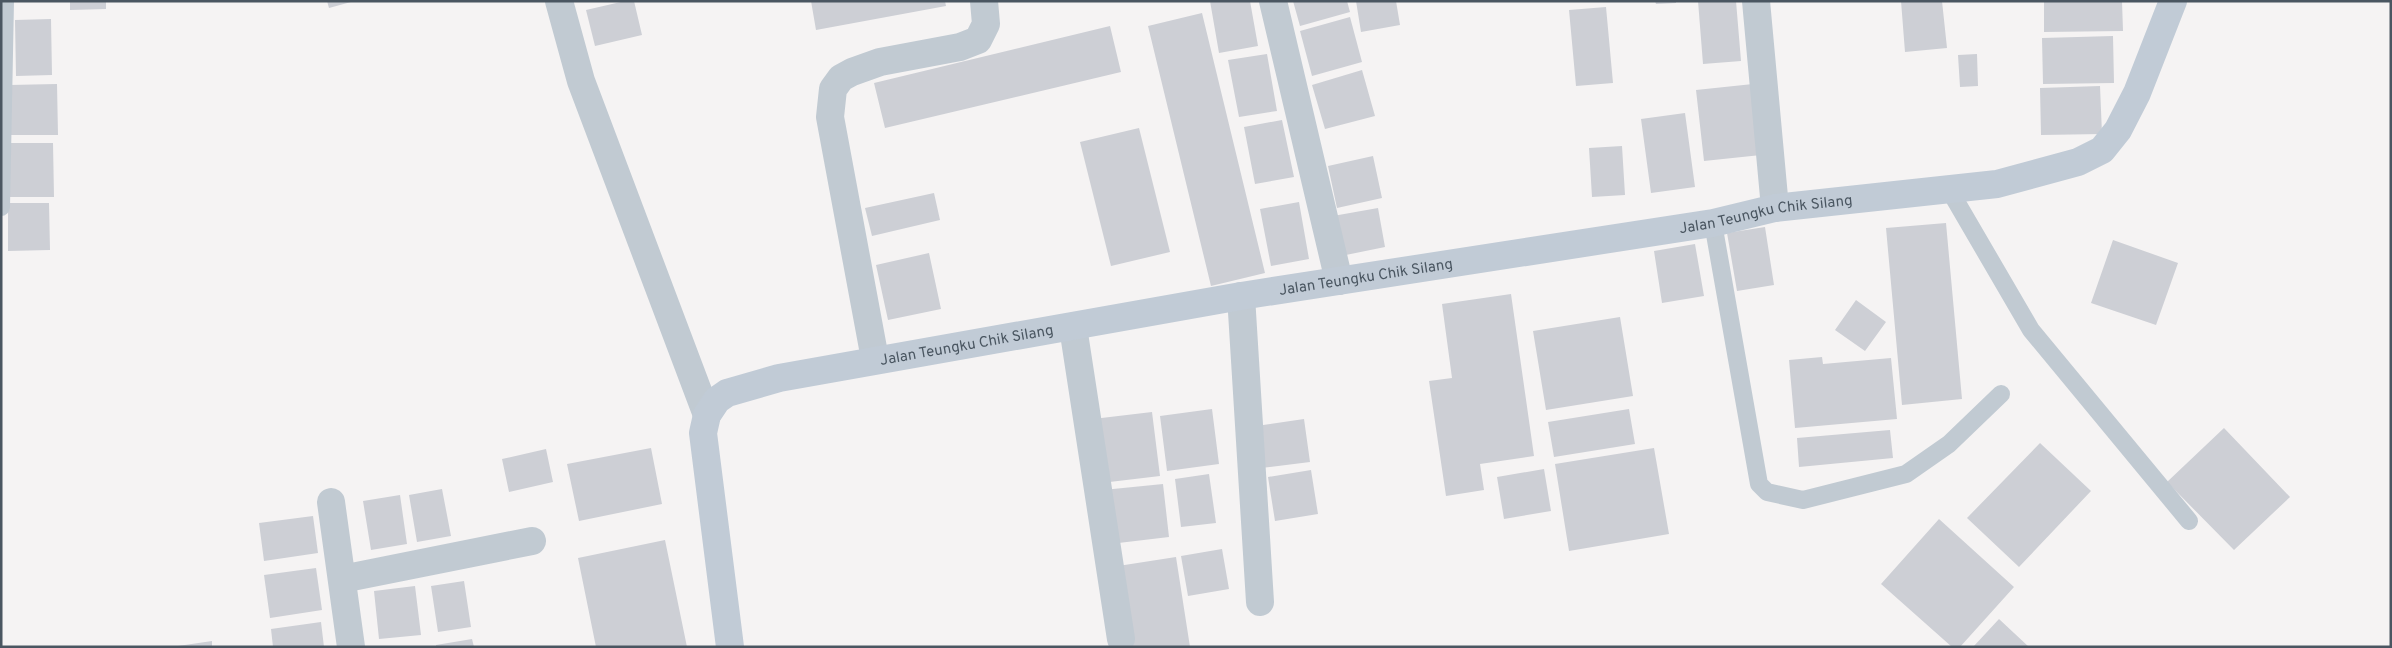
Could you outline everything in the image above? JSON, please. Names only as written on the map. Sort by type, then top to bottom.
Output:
[{"type":"street","points":[[559,1],[581,81],[707,415],[703,433],[730,647]]},
{"type":"street","points":[[875,359],[830,117],[833,89],[841,78],[880,62],[960,48],[978,40],[986,24],[984,1]]},
{"type":"street","points":[[1273,1],[1339,281]]},
{"type":"street","points":[[1756,1],[1775,208]]},
{"type":"street","name":"Jalan Teungku Chik Silang","points":[[707,415],[717,400],[738,388],[875,359],[1073,327],[1241,296],[1712,222],[1775,208],[1950,191],[1997,184],[2078,162],[2102,150],[2118,130],[2137,93],[2173,1]]},
{"type":"street","points":[[1241,296],[1260,602]]},
{"type":"street","points":[[1073,327],[1121,639]]},
{"type":"street","points":[[330,502],[351,647]]},
{"type":"street","points":[[342,580],[532,541]]},
{"type":"lane","points":[[1,207],[5,1]]},
{"type":"lane","points":[[1950,191],[2031,330],[2189,521]]},
{"type":"lane","points":[[1712,222],[1759,484],[1767,492],[1803,500],[1906,474],[1949,444],[2001,394]]},
{"type":"building","points":[[70,1],[106,1],[106,9],[70,10]]},
{"type":"building","points":[[327,1],[350,1],[351,2],[329,8]]},
{"type":"building","points":[[625,1],[634,1],[642,35],[595,46],[586,10]]},
{"type":"building","points":[[811,1],[945,1],[946,6],[816,30]]},
{"type":"building","points":[[1210,1],[1250,1],[1258,46],[1219,53]]},
{"type":"building","points":[[1293,1],[1347,1],[1350,12],[1300,26]]},
{"type":"building","points":[[1356,1],[1396,1],[1400,25],[1361,32]]},
{"type":"building","points":[[1655,1],[1676,1],[1676,3],[1656,4]]},
{"type":"building","points":[[1698,1],[1736,1],[1741,61],[1703,64]]},
{"type":"building","points":[[1901,1],[1942,1],[1947,48],[1905,52]]},
{"type":"building","points":[[2044,1],[2122,1],[2123,31],[2044,32]]},
{"type":"building","points":[[1606,7],[1613,83],[1576,86],[1569,10]]},
{"type":"building","points":[[1202,13],[1265,273],[1211,286],[1148,26]]},
{"type":"building","points":[[1350,17],[1362,62],[1312,76],[1300,31]]},
{"type":"building","points":[[51,19],[52,75],[16,76],[15,20]]},
{"type":"building","points":[[1110,26],[1121,72],[885,128],[874,83]]},
{"type":"building","points":[[2113,36],[2114,83],[2043,84],[2042,38]]},
{"type":"building","points":[[1267,54],[1277,111],[1239,117],[1228,60]]},
{"type":"building","points":[[1977,54],[1978,86],[1960,87],[1958,55]]},
{"type":"building","points":[[1362,70],[1375,116],[1325,129],[1312,85]]},
{"type":"building","points":[[57,84],[58,135],[10,135],[9,85]]},
{"type":"building","points":[[1753,84],[1761,155],[1704,161],[1696,90]]},
{"type":"building","points":[[2100,86],[2102,134],[2041,135],[2040,88]]},
{"type":"building","points":[[1685,113],[1695,187],[1651,193],[1641,119]]},
{"type":"building","points":[[1282,120],[1294,177],[1255,184],[1244,127]]},
{"type":"building","points":[[1139,128],[1170,252],[1111,266],[1080,142]]},
{"type":"building","points":[[9,143],[53,143],[54,197],[10,197]]},
{"type":"building","points":[[1622,146],[1625,195],[1592,197],[1589,148]]},
{"type":"building","points":[[1373,156],[1382,198],[1337,208],[1328,166]]},
{"type":"building","points":[[934,193],[940,220],[872,236],[865,208]]},
{"type":"building","points":[[1299,202],[1309,259],[1271,266],[1260,209]]},
{"type":"building","points":[[8,203],[49,203],[50,250],[8,251]]},
{"type":"building","points":[[1378,208],[1385,247],[1341,256],[1333,216]]},
{"type":"building","points":[[1946,223],[1962,399],[1902,405],[1886,228]]},
{"type":"building","points":[[1765,227],[1774,285],[1737,291],[1727,233]]},
{"type":"building","points":[[2113,240],[2178,263],[2156,325],[2091,303]]},
{"type":"building","points":[[1695,244],[1704,296],[1662,303],[1654,251]]},
{"type":"building","points":[[929,253],[941,309],[888,320],[876,265]]},
{"type":"building","points":[[1511,294],[1534,456],[1480,464],[1484,490],[1446,496],[1429,381],[1452,378],[1442,304]]},
{"type":"building","points":[[1856,300],[1886,322],[1865,351],[1835,330]]},
{"type":"building","points":[[1620,317],[1633,396],[1546,410],[1533,331]]},
{"type":"building","points":[[1822,357],[1823,364],[1891,358],[1897,419],[1795,428],[1789,360]]},
{"type":"building","points":[[1212,409],[1219,464],[1167,471],[1160,416]]},
{"type":"building","points":[[1629,409],[1635,444],[1554,457],[1548,422]]},
{"type":"building","points":[[1152,412],[1160,476],[1101,483],[1093,419]]},
{"type":"building","points":[[1304,419],[1310,462],[1261,468],[1256,426]]},
{"type":"building","points":[[2224,428],[2290,497],[2234,550],[2167,482]]},
{"type":"building","points":[[1890,430],[1893,458],[1799,467],[1797,438]]},
{"type":"building","points":[[2040,443],[2091,491],[2019,567],[1967,518]]},
{"type":"building","points":[[651,448],[662,504],[579,521],[567,464]]},
{"type":"building","points":[[1654,448],[1669,534],[1569,551],[1555,464]]},
{"type":"building","points":[[546,449],[553,482],[509,492],[502,459]]},
{"type":"building","points":[[1544,469],[1551,511],[1504,519],[1497,477]]},
{"type":"building","points":[[1311,470],[1318,514],[1275,521],[1268,477]]},
{"type":"building","points":[[1209,474],[1216,523],[1181,527],[1175,479]]},
{"type":"building","points":[[1163,484],[1169,537],[1110,544],[1103,490]]},
{"type":"building","points":[[442,489],[451,536],[417,542],[409,495]]},
{"type":"building","points":[[400,495],[407,544],[371,550],[363,501]]},
{"type":"building","points":[[313,516],[318,553],[264,561],[259,523]]},
{"type":"building","points":[[1939,519],[2014,587],[1960,647],[1952,647],[1881,584]]},
{"type":"building","points":[[665,540],[687,647],[596,647],[578,558]]},
{"type":"building","points":[[1222,549],[1229,589],[1188,596],[1181,556]]},
{"type":"building","points":[[1176,557],[1190,647],[1131,647],[1118,566]]},
{"type":"building","points":[[316,568],[322,610],[270,618],[264,575]]},
{"type":"building","points":[[464,581],[471,627],[438,632],[431,586]]},
{"type":"building","points":[[415,586],[421,635],[379,639],[374,591]]},
{"type":"building","points":[[1999,619],[2029,647],[1973,647]]},
{"type":"building","points":[[321,622],[324,647],[273,647],[271,629]]},
{"type":"building","points":[[472,639],[474,647],[436,647],[436,645]]},
{"type":"building","points":[[212,641],[212,647],[178,647],[178,646]]}]
